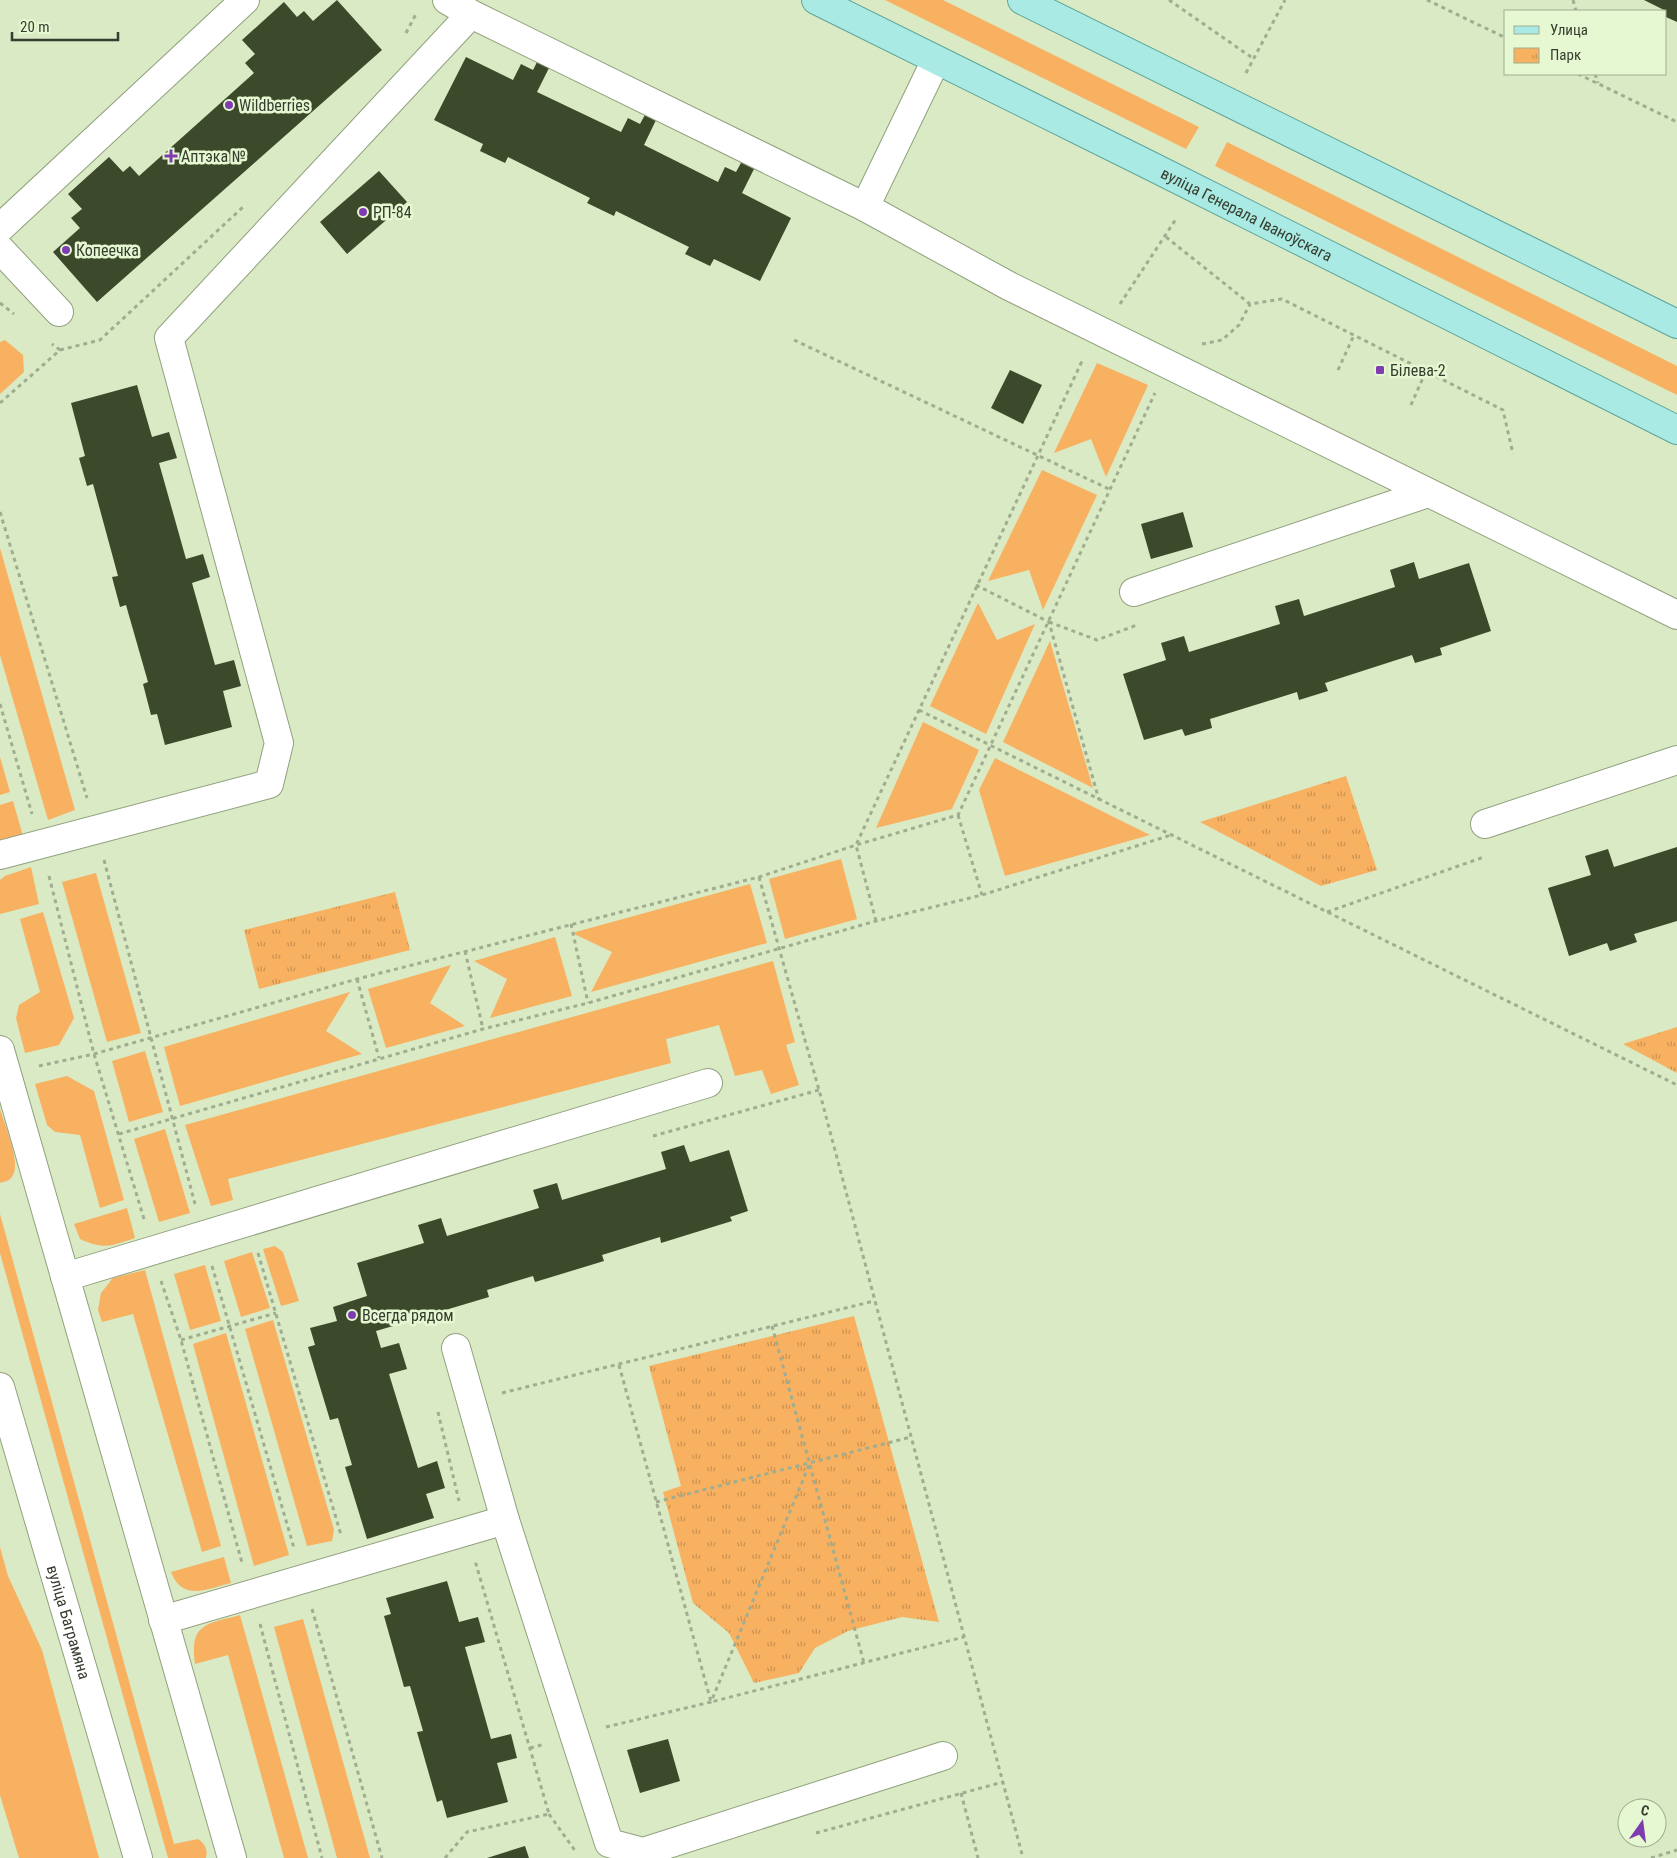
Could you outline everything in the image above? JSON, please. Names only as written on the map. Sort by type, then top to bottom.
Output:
[{"type":"main road","name":"вуліца Генерала Іваноўскага","points":[[816,0],[1677,430]]},
{"type":"main road","points":[[1022,0],[1677,324]]},
{"type":"street","points":[[0,228],[245,0]]},
{"type":"street","points":[[447,0],[471,14],[865,207],[1009,286],[1677,615]]},
{"type":"street","points":[[0,855],[269,784],[279,743],[169,338],[471,14]]},
{"type":"street","points":[[865,207],[936,60]]},
{"type":"street","points":[[0,250],[59,312]]},
{"type":"street","points":[[1134,592],[1428,493]]},
{"type":"street","points":[[1485,824],[1677,760]]},
{"type":"street","points":[[0,1050],[232,1858]]},
{"type":"street","points":[[65,1277],[708,1082]]},
{"type":"street","points":[[456,1348],[505,1520],[608,1843],[644,1852],[942,1756]]},
{"type":"street","name":"вуліца Баграмяна","points":[[0,1387],[138,1858]]},
{"type":"street","points":[[163,1620],[505,1520]]},
{"type":"path","points":[[1169,0],[1254,59]]},
{"type":"path","points":[[1246,73],[1285,0]]},
{"type":"path","points":[[1427,0],[1504,37]]},
{"type":"path","points":[[403,40],[418,8]]},
{"type":"path","points":[[1580,75],[1677,122]]},
{"type":"path","points":[[1595,75],[1598,83]]},
{"type":"path","points":[[0,402],[60,350],[100,340],[244,207]]},
{"type":"path","points":[[876,921],[856,845],[1086,353],[1166,237],[1176,219]]},
{"type":"path","points":[[1166,237],[1250,304],[1282,298],[1503,410],[1513,454]]},
{"type":"path","points":[[0,303],[15,315]]},
{"type":"path","points":[[1239,325],[1250,304]]},
{"type":"path","points":[[1338,370],[1354,335]]},
{"type":"path","points":[[45,338],[60,350]]},
{"type":"path","points":[[794,340],[1111,490]]},
{"type":"path","points":[[1410,405],[1426,372]]},
{"type":"path","points":[[982,895],[958,815],[1158,387]]},
{"type":"path","points":[[0,512],[96,829],[203,1235],[304,1579],[382,1858]]},
{"type":"path","points":[[976,586],[1049,622],[1099,800]]},
{"type":"path","points":[[918,710],[1677,1085]]},
{"type":"path","points":[[31,1068],[94,1054],[357,979],[760,876],[958,815]]},
{"type":"path","points":[[119,1134],[483,1029],[588,1003],[780,950],[876,921],[982,895],[1171,835]]},
{"type":"path","points":[[760,876],[1023,1858]]},
{"type":"path","points":[[570,924],[588,1003]]},
{"type":"path","points":[[464,951],[483,1029]]},
{"type":"path","points":[[357,979],[379,1058]]},
{"type":"path","points":[[256,1246],[342,1540]]},
{"type":"path","points":[[580,1858],[549,1814],[466,1531],[438,1410],[874,1301]]},
{"type":"path","points":[[181,1340],[276,1312]]},
{"type":"path","points":[[772,1326],[864,1663]]},
{"type":"path","points":[[619,1364],[711,1702]]},
{"type":"path","points":[[656,1502],[911,1437]]},
{"type":"path","points":[[711,1702],[810,1462]]},
{"type":"path","points":[[466,1567],[476,1564]]},
{"type":"path","points":[[304,1613],[313,1611]]},
{"type":"path","points":[[260,1625],[269,1623]]},
{"type":"path","points":[[530,1748],[574,1735],[964,1637]]},
{"type":"path","points":[[811,1835],[1003,1782]]},
{"type":"path","points":[[961,1793],[978,1858]]},
{"type":"path","points":[[445,1858],[467,1832],[549,1814]]},
{"type":"path","points":[[1651,1858],[1677,1850]]},
{"type":"green space","points":[[885,0],[943,0],[1199,127],[1186,149]]},
{"type":"green space","points":[[1227,142],[1677,366],[1677,395],[1215,166]]},
{"type":"green space","points":[[5,340],[23,355],[24,372],[0,394],[0,342]]},
{"type":"green space","points":[[1097,363],[1148,385],[1106,477],[1091,439],[1054,453]]},
{"type":"green space","points":[[1042,470],[1097,495],[1043,610],[1029,570],[988,581]]},
{"type":"green space","points":[[0,548],[75,810],[48,820],[0,655]]},
{"type":"green space","points":[[978,603],[997,640],[1035,624],[986,734],[930,706]]},
{"type":"green space","points":[[1050,641],[1093,788],[1003,742]]},
{"type":"green space","points":[[923,722],[979,750],[952,809],[876,828]]},
{"type":"green space","points":[[0,757],[10,792],[0,795]]},
{"type":"green space","points":[[995,758],[1150,835],[1005,876],[979,790]]},
{"type":"green space","points":[[1346,776],[1377,870],[1321,886],[1200,822]]},
{"type":"green space","points":[[13,801],[23,836],[0,844],[0,805]]},
{"type":"green space","points":[[841,859],[857,919],[785,939],[769,879]]},
{"type":"green space","points":[[31,867],[39,904],[0,914],[0,880],[5,876]]},
{"type":"green space","points":[[96,873],[141,1033],[107,1042],[62,882]]},
{"type":"green space","points":[[750,884],[767,943],[591,992],[612,952],[572,933]]},
{"type":"green space","points":[[395,892],[410,950],[259,989],[244,930]]},
{"type":"green space","points":[[43,912],[74,1018],[59,1045],[25,1053],[16,1018],[19,1005],[40,992],[20,919]]},
{"type":"green space","points":[[555,937],[572,996],[490,1018],[507,979],[474,961]]},
{"type":"green space","points":[[773,961],[795,1042],[786,1045],[799,1085],[771,1094],[762,1070],[735,1076],[719,1025],[666,1039],[671,1063],[228,1179],[233,1200],[211,1206],[185,1125]]},
{"type":"green space","points":[[451,965],[430,1003],[465,1026],[386,1048],[368,989]]},
{"type":"green space","points":[[350,992],[326,1031],[362,1054],[180,1106],[164,1047]]},
{"type":"green space","points":[[1677,1027],[1677,1073],[1623,1044]]},
{"type":"green space","points":[[145,1051],[163,1112],[129,1122],[112,1061]]},
{"type":"green space","points":[[67,1076],[94,1091],[124,1200],[100,1208],[80,1135],[55,1132],[47,1125],[35,1084]]},
{"type":"green space","points":[[0,1109],[11,1143],[15,1169],[12,1177],[0,1183]]},
{"type":"green space","points":[[165,1129],[190,1213],[159,1222],[134,1139]]},
{"type":"green space","points":[[127,1208],[135,1238],[108,1246],[95,1245],[80,1239],[74,1224]]},
{"type":"green space","points":[[0,1214],[174,1844],[198,1839],[205,1847],[207,1852],[206,1858],[168,1858],[0,1253]]},
{"type":"green space","points":[[275,1246],[283,1252],[299,1301],[281,1306],[263,1249]]},
{"type":"green space","points":[[252,1252],[270,1308],[241,1317],[224,1261]]},
{"type":"green space","points":[[205,1265],[221,1321],[190,1330],[174,1274]]},
{"type":"green space","points":[[145,1270],[221,1546],[202,1552],[133,1314],[102,1322],[98,1310],[101,1293],[113,1278]]},
{"type":"green space","points":[[854,1316],[939,1622],[902,1617],[848,1631],[815,1648],[799,1673],[754,1683],[729,1633],[693,1603],[663,1492],[681,1486],[649,1366]]},
{"type":"green space","points":[[273,1320],[334,1530],[332,1541],[307,1546],[245,1329]]},
{"type":"green space","points":[[226,1333],[289,1555],[254,1566],[193,1344]]},
{"type":"green space","points":[[0,1547],[8,1576],[42,1650],[99,1858],[19,1858],[0,1795]]},
{"type":"green space","points":[[224,1557],[231,1583],[204,1590],[189,1590],[182,1587],[176,1581],[171,1572]]},
{"type":"green space","points":[[240,1615],[308,1858],[284,1858],[228,1655],[195,1664],[194,1650],[198,1633],[210,1624]]},
{"type":"green space","points":[[303,1619],[370,1858],[337,1858],[274,1627]]},
{"type":"building","points":[[337,0],[382,50],[97,302],[53,252],[80,228],[71,218],[82,209],[68,194],[109,157],[123,172],[130,166],[139,176],[254,73],[245,63],[255,54],[242,40],[284,2],[297,17],[304,11],[313,21]]},
{"type":"building","points":[[1644,0],[1677,0],[1677,22],[1667,17],[1667,10]]},
{"type":"building","points":[[466,57],[513,80],[521,64],[533,70],[538,60],[550,66],[537,92],[621,132],[628,118],[640,124],[646,113],[657,118],[644,145],[718,182],[725,167],[736,172],[742,161],[755,167],[742,193],[791,218],[760,281],[714,259],[710,266],[685,254],[689,247],[616,211],[614,216],[587,203],[590,198],[508,157],[505,163],[480,151],[483,144],[434,120]]},
{"type":"building","name":"РП-84","points":[[379,171],[407,202],[347,254],[320,222]]},
{"type":"building","points":[[1010,370],[1042,385],[1023,424],[991,408]]},
{"type":"building","points":[[137,385],[152,437],[169,432],[177,458],[159,463],[186,559],[203,554],[210,577],[192,583],[215,665],[234,660],[241,686],[223,691],[232,727],[165,745],[157,714],[151,715],[143,684],[148,682],[126,605],[120,607],[112,577],[118,576],[93,484],[87,486],[79,458],[85,456],[71,403]]},
{"type":"building","points":[[1183,512],[1193,547],[1151,559],[1141,524]]},
{"type":"building","points":[[1414,562],[1419,579],[1469,563],[1491,631],[1440,648],[1442,655],[1415,663],[1412,655],[1325,683],[1328,691],[1299,700],[1297,692],[1210,719],[1212,728],[1185,736],[1182,729],[1144,740],[1123,674],[1166,660],[1161,643],[1184,636],[1189,652],[1280,624],[1275,606],[1299,599],[1304,616],[1395,587],[1390,570]]},
{"type":"building","points":[[1677,847],[1677,921],[1634,934],[1637,942],[1610,951],[1607,943],[1569,956],[1548,888],[1591,875],[1585,856],[1608,849],[1614,867]]},
{"type":"building","points":[[684,1145],[690,1162],[729,1150],[748,1211],[730,1217],[732,1221],[661,1243],[660,1237],[602,1255],[604,1261],[535,1282],[533,1276],[487,1290],[489,1297],[422,1317],[420,1310],[391,1319],[393,1326],[376,1331],[381,1348],[399,1343],[407,1369],[389,1374],[418,1468],[437,1461],[445,1488],[426,1494],[434,1518],[367,1539],[345,1467],[352,1465],[338,1418],[330,1420],[308,1347],[315,1345],[310,1328],[337,1321],[333,1307],[367,1296],[357,1263],[424,1243],[418,1225],[441,1218],[447,1236],[539,1208],[533,1190],[557,1183],[562,1200],[666,1169],[661,1152]]},
{"type":"building","points":[[447,1581],[459,1622],[478,1617],[485,1642],[465,1647],[491,1739],[511,1734],[517,1758],[497,1763],[508,1802],[447,1818],[442,1800],[437,1802],[417,1732],[423,1731],[410,1686],[404,1687],[384,1616],[391,1614],[386,1598]]},
{"type":"building","points":[[668,1739],[680,1781],[640,1793],[627,1750]]},
{"type":"building","points":[[525,1846],[529,1858],[487,1858]]},
{"type":"place","name":"Wildberries","points":[[229,105]]},
{"type":"place","name":"Аптэка №","points":[[171,156]]},
{"type":"place","name":"РП-84","points":[[363,212]]},
{"type":"place","name":"Копеечка","points":[[66,250]]},
{"type":"place","name":"Білева-2","points":[[1380,370]]},
{"type":"place","name":"Всегда рядом","points":[[352,1315]]}]
